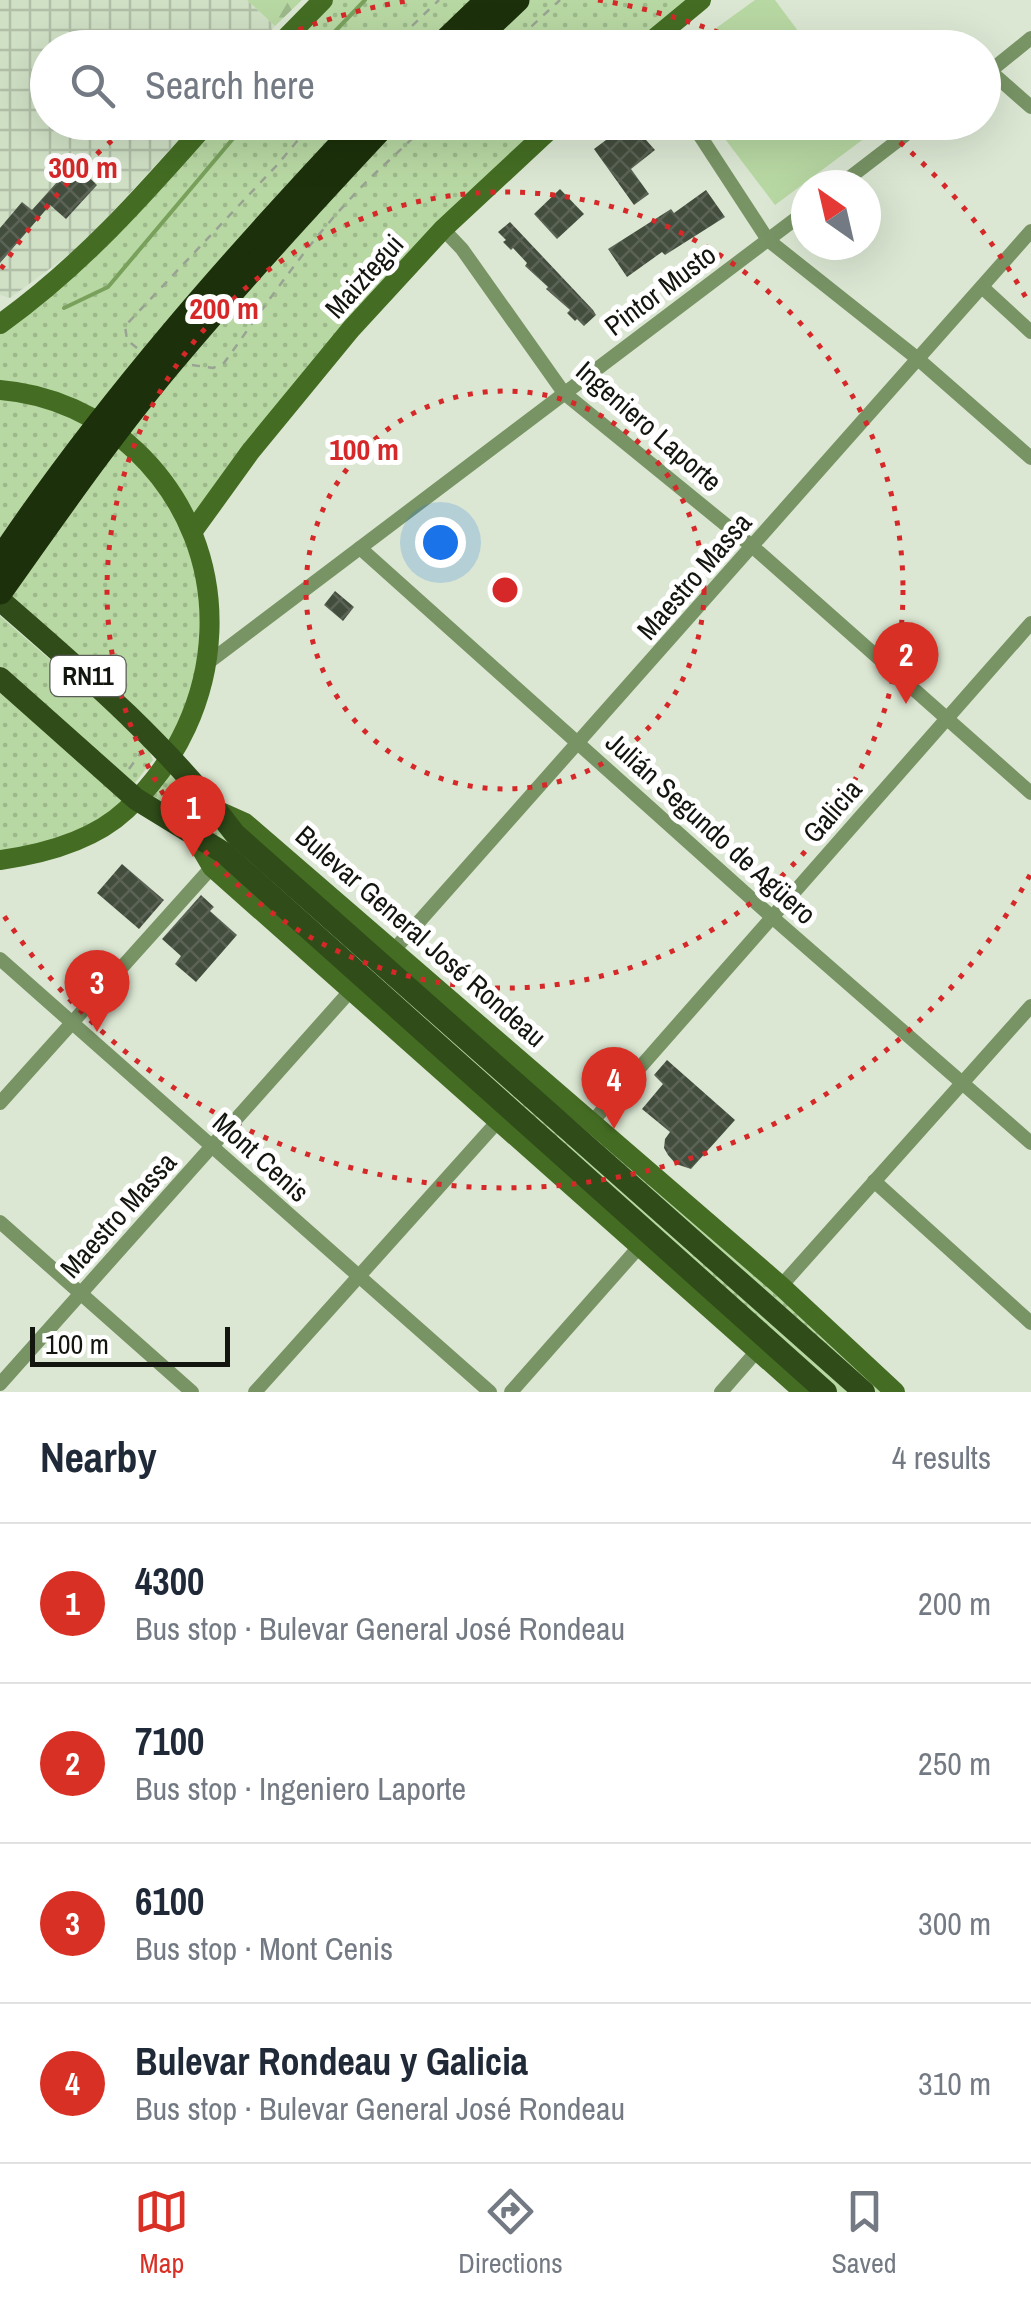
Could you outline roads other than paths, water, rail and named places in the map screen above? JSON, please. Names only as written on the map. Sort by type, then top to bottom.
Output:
[{"type":"highway","points":[[457,30],[488,0]]},
{"type":"highway","points":[[485,30],[517,0]]},
{"type":"highway","points":[[0,560],[148,361],[225,270],[345,140]]},
{"type":"highway","points":[[0,596],[166,368],[370,140]]},
{"type":"main road","points":[[294,30],[323,0]]},
{"type":"main road","points":[[665,30],[701,0]]},
{"type":"main road","points":[[0,324],[59,278],[121,221],[192,140]]},
{"type":"main road","name":"Maiztegui","points":[[193,531],[300,390],[444,229],[539,140]]},
{"type":"main road","points":[[0,390],[59,402],[96,420],[152,466],[193,531],[210,589],[212,629],[200,697],[172,757],[136,799],[106,825],[72,843],[0,860]]},
{"type":"main road","name":"Bulevar General José Rondeau","points":[[0,596],[172,757],[235,834],[864,1392]]},
{"type":"main road","name":"RN11","points":[[0,678],[136,799]]},
{"type":"main road","points":[[136,799],[224,852],[826,1392]]},
{"type":"main road","name":"Bulevar General José Rondeau","points":[[218,811],[244,823],[592,1122],[780,1286],[894,1392]]},
{"type":"main road","points":[[192,833],[212,868],[804,1392]]},
{"type":"main road","points":[[724,1302],[776,1366]]},
{"type":"street","points":[[1001,62],[1031,38]]},
{"type":"street","points":[[1001,84],[1031,107]]},
{"type":"street","points":[[702,140],[768,240],[918,359],[1031,458]]},
{"type":"street","points":[[860,170],[899,140]]},
{"type":"street","name":"Pintor Musto","points":[[209,662],[791,222]]},
{"type":"street","name":"Ingeniero Laporte","points":[[444,229],[564,393],[754,546],[1031,794]]},
{"type":"street","name":"Maestro Massa","points":[[393,951],[1031,232]]},
{"type":"street","points":[[982,288],[1031,332]]},
{"type":"street","name":"Julián Segundo de Agüero","points":[[360,548],[1031,1143]]},
{"type":"street","name":"Galicia","points":[[592,1122],[1031,623]]},
{"type":"street","points":[[0,1103],[212,868]]},
{"type":"street","name":"Mont Cenis","points":[[0,959],[490,1392]]},
{"type":"street","name":"Maestro Massa","points":[[0,1384],[352,989]]},
{"type":"street","points":[[780,1286],[1031,1006]]},
{"type":"street","points":[[255,1392],[499,1120]]},
{"type":"street","points":[[874,1181],[1031,1324]]},
{"type":"street","points":[[0,1222],[192,1392]]},
{"type":"street","points":[[511,1392],[639,1247]]},
{"type":"street","points":[[721,1392],[756,1352]]},
{"type":"waterway","points":[[336,30],[365,0]]},
{"type":"waterway","points":[[64,308],[108,287],[232,140]]},
{"type":"place","name":"7100","points":[[906,704]]},
{"type":"place","name":"4300","points":[[193,857]]},
{"type":"place","name":"6100","points":[[97,1032]]},
{"type":"place","name":"Bulevar Rondeau y Galicia","points":[[614,1129]]}]
